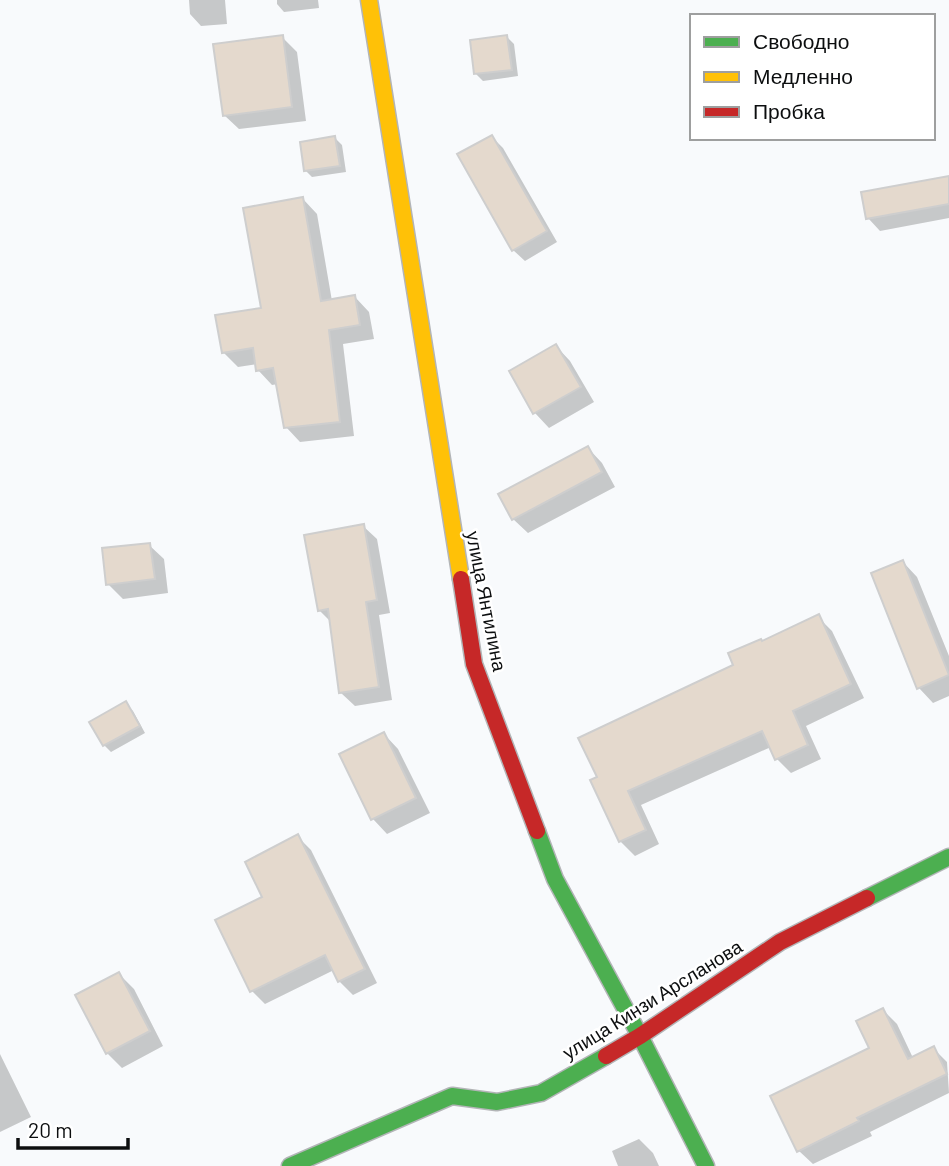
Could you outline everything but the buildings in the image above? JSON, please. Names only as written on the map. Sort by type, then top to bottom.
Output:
[{"type":"street","name":"улица Янтилина","points":[[369,0],[474,664],[555,879],[706,1166]]},
{"type":"street","name":"улица Кинзи Арсланова","points":[[290,1166],[452,1096],[497,1102],[541,1093],[640,1037],[780,942],[949,857]]},
{"type":"traffic: fast","points":[[537,831],[555,879],[640,1036],[706,1166]]},
{"type":"traffic: fast","points":[[867,898],[949,857]]},
{"type":"traffic: fast","points":[[290,1166],[452,1096],[497,1102],[541,1093],[606,1056]]},
{"type":"traffic: slow","points":[[369,0],[461,579]]},
{"type":"traffic: jam","points":[[461,579],[474,664],[537,831]]},
{"type":"traffic: jam","points":[[606,1056],[780,942],[867,898]]}]
